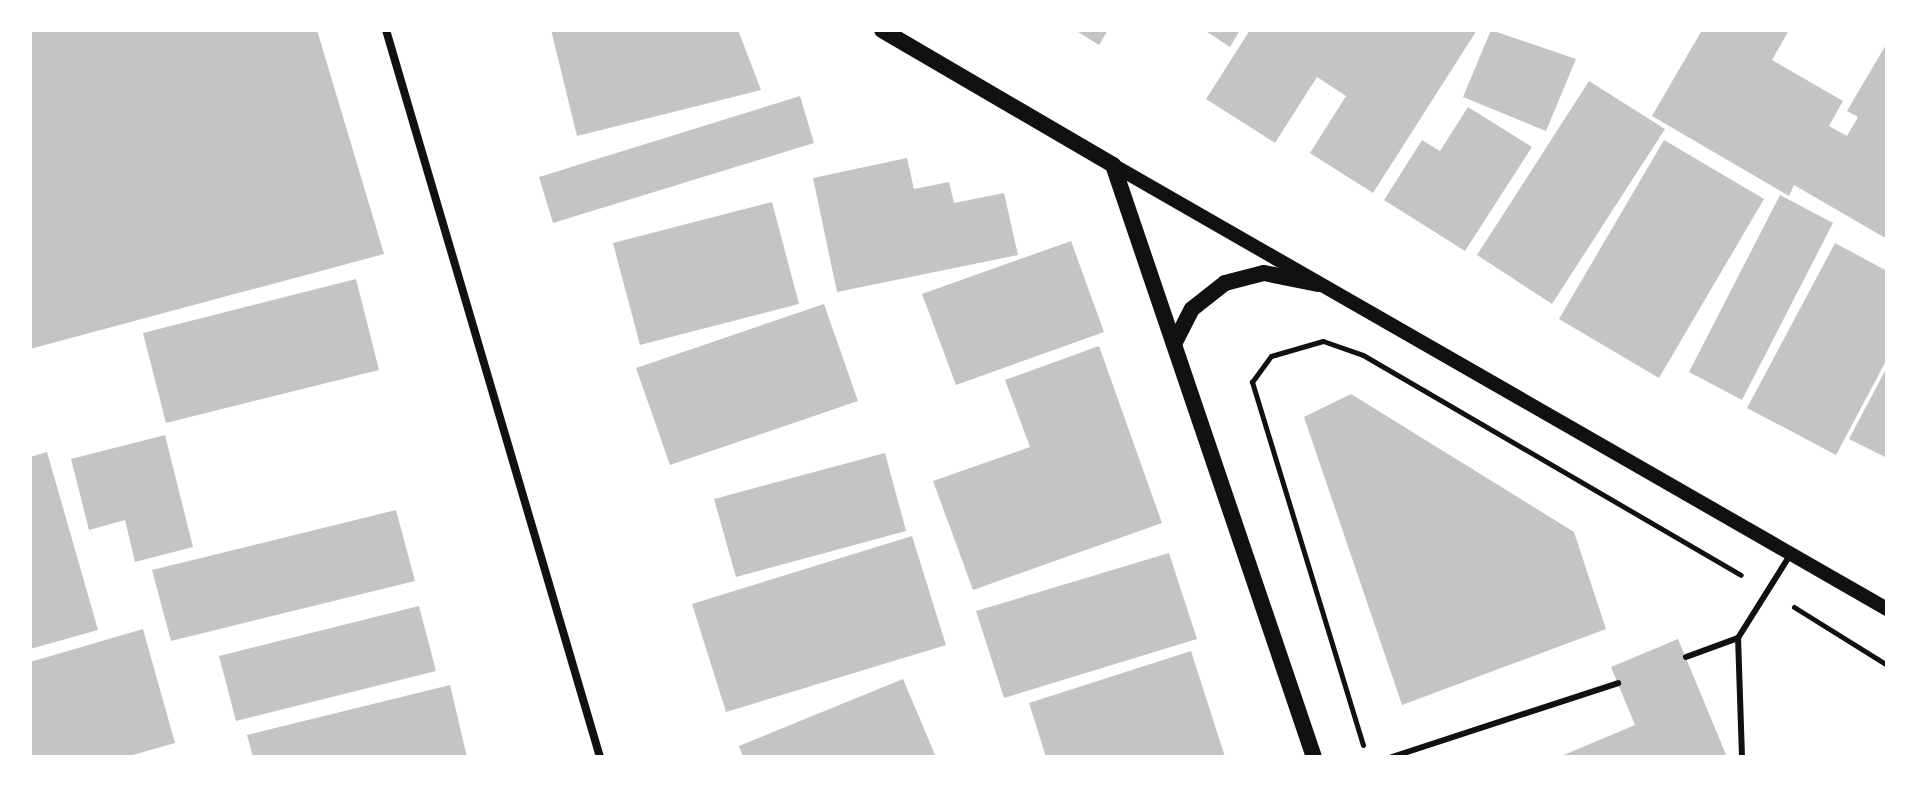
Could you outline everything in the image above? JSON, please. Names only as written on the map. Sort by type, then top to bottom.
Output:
[{"type":"main road","points":[[882,30],[1113,165],[1314,757]]},
{"type":"main road","points":[[1174,344],[1192,309],[1225,283],[1264,273],[1318,284]]},
{"type":"street","points":[[386,30],[600,757]]},
{"type":"street","points":[[1113,165],[1887,609]]},
{"type":"lane","points":[[1742,757],[1738,638],[1792,552]]},
{"type":"lane","points":[[1686,657],[1738,638]]},
{"type":"lane","points":[[1392,757],[1618,683]]},
{"type":"path","points":[[1367,757],[1252,382],[1271,356],[1297,344],[1323,341],[1363,355],[1767,590],[1887,665]]},
{"type":"building","points":[[30,30],[317,30],[384,254],[30,349]]},
{"type":"building","points":[[551,30],[738,30],[761,90],[577,136]]},
{"type":"building","points":[[1075,30],[1108,30],[1099,45]]},
{"type":"building","points":[[1204,30],[1240,30],[1230,47]]},
{"type":"building","points":[[1250,30],[1477,30],[1373,193],[1310,153],[1346,96],[1317,77],[1275,143],[1206,99]]},
{"type":"building","points":[[1491,30],[1576,59],[1546,131],[1463,97]]},
{"type":"building","points":[[1702,30],[1789,30],[1772,60],[1843,101],[1829,126],[1847,136],[1858,117],[1847,111],[1887,43],[1887,239],[1794,185],[1789,196],[1652,116]]},
{"type":"building","points":[[1589,81],[1665,129],[1552,304],[1477,255]]},
{"type":"building","points":[[800,96],[814,143],[553,223],[539,177]]},
{"type":"building","points":[[1468,107],[1532,147],[1465,251],[1384,200],[1422,140],[1440,151]]},
{"type":"building","points":[[1664,140],[1764,199],[1659,378],[1559,319]]},
{"type":"building","points":[[907,158],[914,189],[949,182],[954,203],[1004,193],[1018,255],[837,292],[813,178]]},
{"type":"building","points":[[1780,195],[1833,223],[1742,400],[1689,372]]},
{"type":"building","points":[[772,202],[799,304],[640,345],[613,243]]},
{"type":"building","points":[[1071,241],[1104,332],[956,385],[922,294]]},
{"type":"building","points":[[1835,243],[1887,271],[1887,359],[1836,455],[1747,408]]},
{"type":"building","points":[[356,279],[379,370],[166,423],[143,333]]},
{"type":"building","points":[[824,304],[858,401],[670,465],[636,368]]},
{"type":"building","points":[[1099,346],[1162,523],[973,590],[933,481],[1030,447],[1005,380]]},
{"type":"building","points":[[1887,367],[1887,458],[1849,439]]},
{"type":"building","points":[[1351,394],[1574,532],[1606,629],[1402,705],[1304,417]]},
{"type":"building","points":[[165,435],[193,547],[135,562],[125,520],[89,530],[71,459]]},
{"type":"building","points":[[47,452],[98,630],[30,649],[30,457]]},
{"type":"building","points":[[885,453],[906,531],[736,577],[714,499]]},
{"type":"building","points":[[396,510],[415,581],[171,641],[152,570]]},
{"type":"building","points":[[912,536],[946,645],[726,712],[692,604]]},
{"type":"building","points":[[1169,553],[1197,639],[1004,698],[976,611]]},
{"type":"building","points":[[419,606],[436,671],[236,721],[219,656]]},
{"type":"building","points":[[143,629],[175,743],[126,757],[30,757],[30,662]]},
{"type":"building","points":[[1678,639],[1727,757],[1559,757],[1635,725],[1611,667]]},
{"type":"building","points":[[1191,651],[1225,757],[1046,757],[1029,703]]},
{"type":"building","points":[[903,679],[936,757],[743,757],[739,746]]},
{"type":"building","points":[[450,685],[467,757],[253,757],[247,735]]}]
